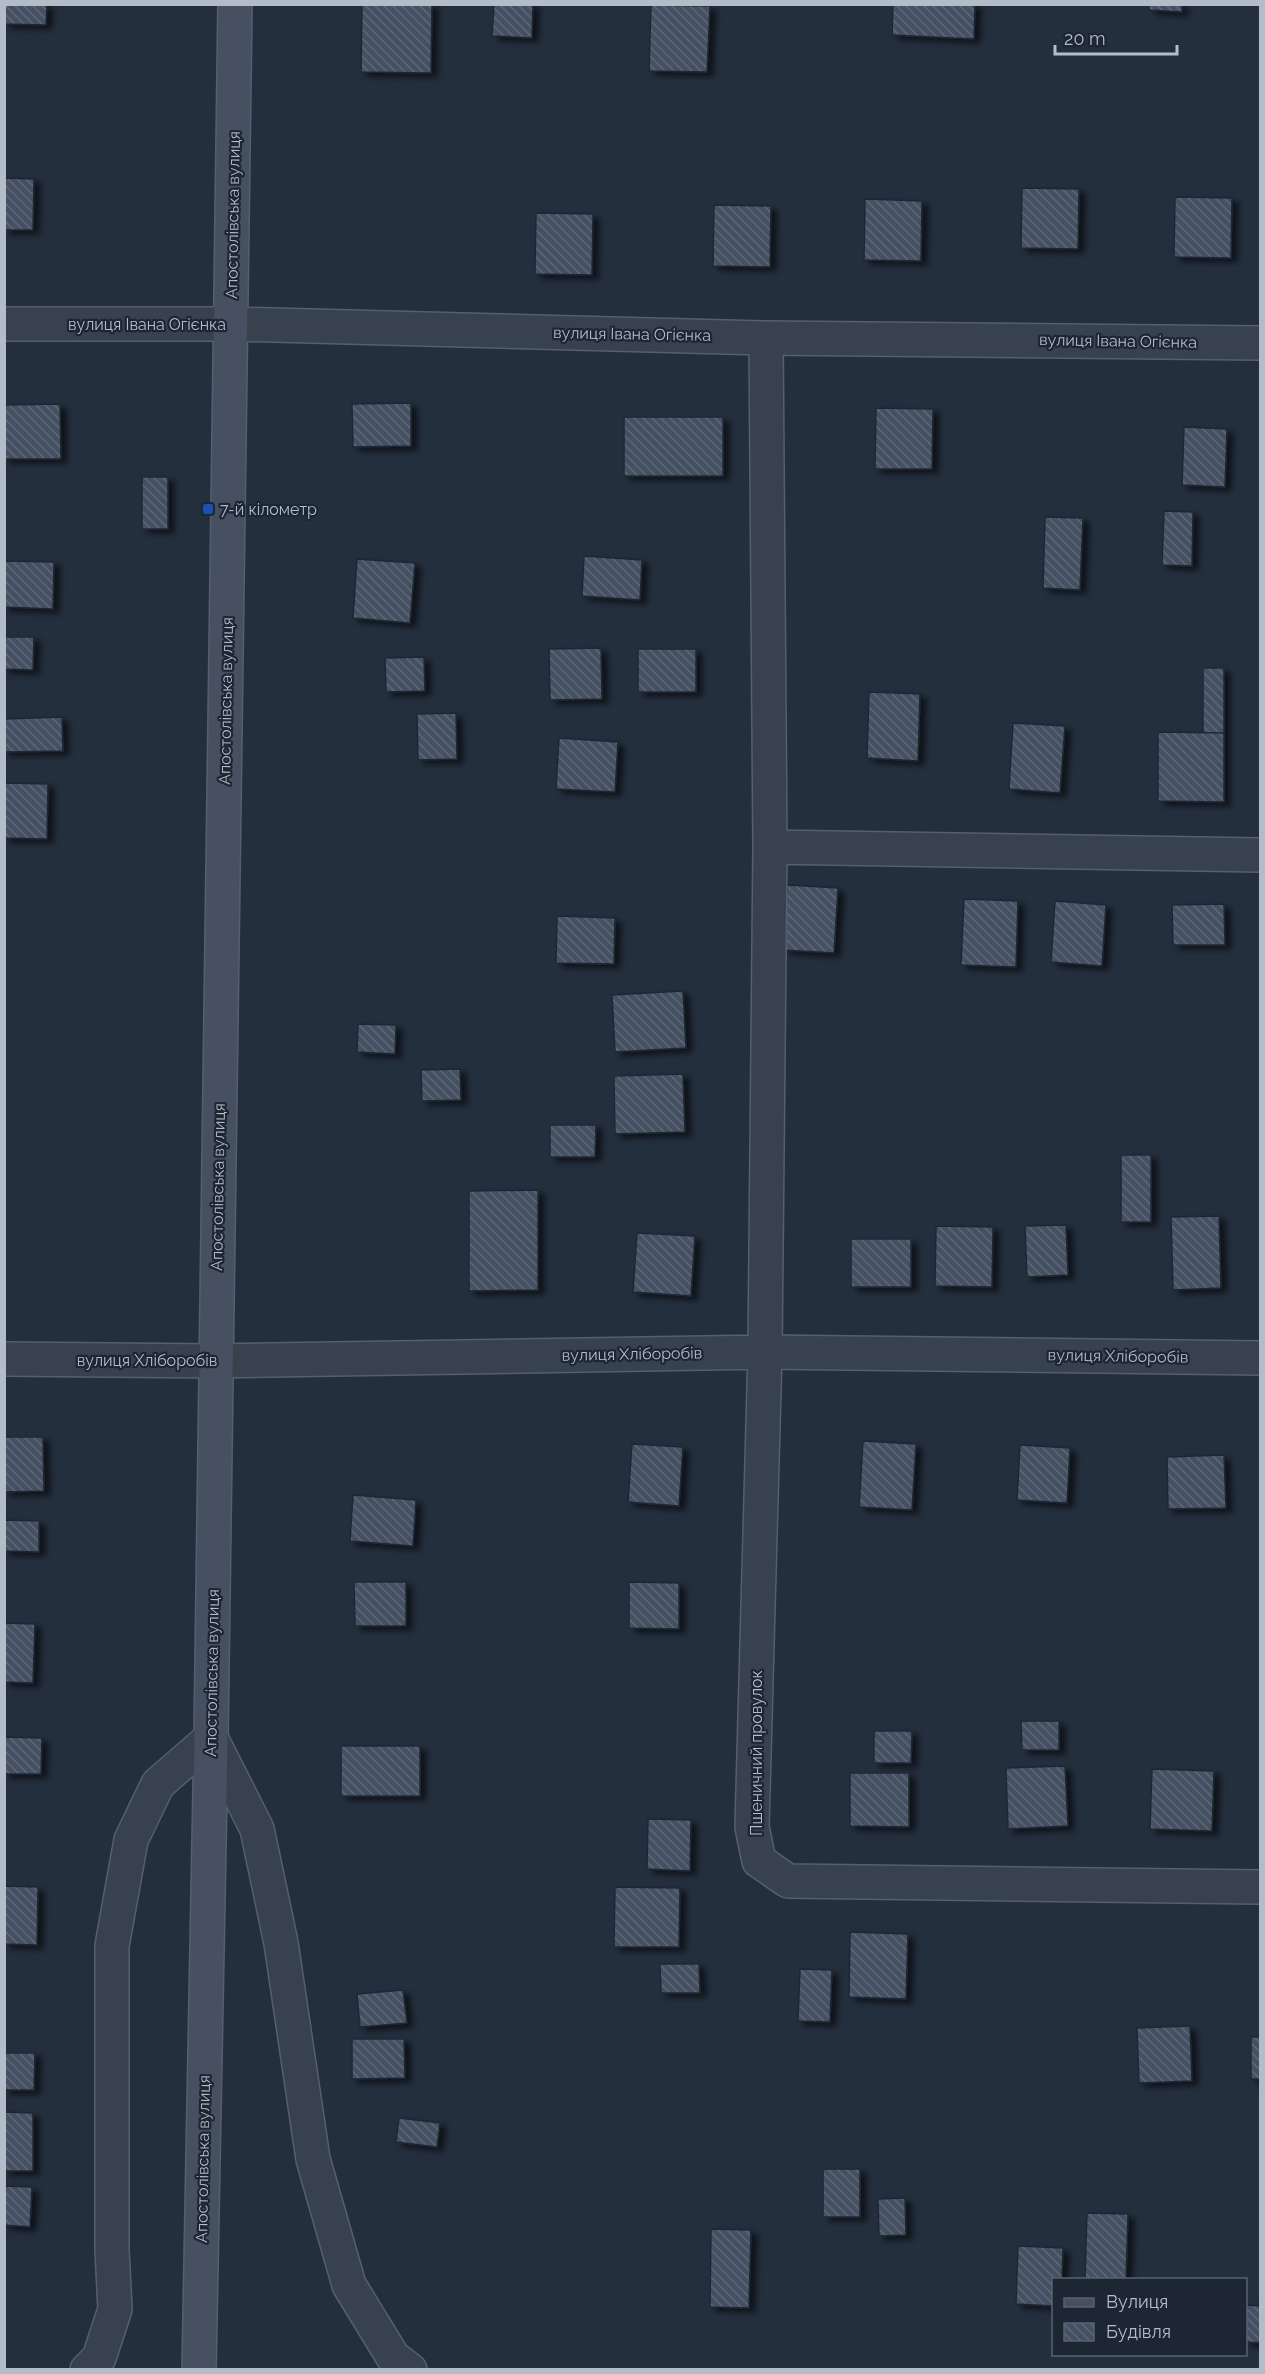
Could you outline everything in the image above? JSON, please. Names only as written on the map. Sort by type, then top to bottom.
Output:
[{"type":"street","name":"Апостолівська вулиця","points":[[200,2370],[235,4]]},
{"type":"street","name":"вулиця Івана Огієнка","points":[[4,324],[231,324],[766,338],[1260,343]]},
{"type":"street","name":"Пшеничний провулок","points":[[766,338],[770,847],[765,1352],[752,1827],[759,1861],[788,1881],[1260,1887]]},
{"type":"street","points":[[770,847],[1260,855]]},
{"type":"street","name":"вулиця Хліборобів","points":[[4,1359],[215,1361],[765,1352],[1260,1358]]},
{"type":"street","points":[[87,2370],[99,2358],[115,2309],[112,2250],[112,1946],[131,1840],[158,1784],[211,1737],[257,1829],[281,1943],[313,2159],[349,2285],[393,2357],[410,2370]]},
{"type":"building","points":[[4,4],[47,4],[46,25],[4,24]]},
{"type":"building","points":[[362,4],[432,4],[431,73],[361,72]]},
{"type":"building","points":[[494,4],[533,4],[532,38],[492,36]]},
{"type":"building","points":[[893,4],[975,4],[974,39],[892,35]]},
{"type":"building","points":[[1149,4],[1182,4],[1182,12],[1149,10]]},
{"type":"building","points":[[651,5],[710,6],[707,72],[649,71]]},
{"type":"building","points":[[4,178],[34,179],[33,230],[4,230]]},
{"type":"building","points":[[1022,188],[1079,189],[1078,249],[1021,248]]},
{"type":"building","points":[[1175,197],[1232,198],[1231,258],[1174,257]]},
{"type":"building","points":[[865,199],[922,201],[921,261],[864,260]]},
{"type":"building","points":[[714,205],[771,206],[770,267],[713,266]]},
{"type":"building","points":[[536,213],[593,214],[592,275],[535,274]]},
{"type":"building","points":[[411,403],[411,446],[353,447],[352,404]]},
{"type":"building","points":[[60,404],[61,459],[4,459],[4,405]]},
{"type":"building","points":[[876,408],[933,409],[932,469],[875,469]]},
{"type":"building","points":[[624,417],[723,417],[723,476],[624,476]]},
{"type":"building","points":[[1184,427],[1227,429],[1225,487],[1182,485]]},
{"type":"building","points":[[142,477],[168,477],[168,529],[142,529]]},
{"type":"building","points":[[1164,511],[1193,512],[1192,566],[1162,565]]},
{"type":"building","points":[[1045,517],[1083,518],[1080,590],[1043,588]]},
{"type":"building","points":[[584,556],[642,560],[640,600],[582,596]]},
{"type":"building","points":[[357,559],[415,563],[410,623],[353,618]]},
{"type":"building","points":[[4,561],[54,562],[53,609],[4,607]]},
{"type":"building","points":[[4,637],[34,637],[33,670],[4,669]]},
{"type":"building","points":[[601,648],[602,699],[550,700],[549,649]]},
{"type":"building","points":[[638,649],[696,649],[696,692],[638,692]]},
{"type":"building","points":[[424,657],[425,691],[386,692],[385,658]]},
{"type":"building","points":[[1203,668],[1224,668],[1224,733],[1203,733]]},
{"type":"building","points":[[869,692],[920,694],[918,761],[867,758]]},
{"type":"building","points":[[456,713],[457,759],[418,760],[417,714]]},
{"type":"building","points":[[62,717],[63,751],[4,752],[4,719]]},
{"type":"building","points":[[1013,723],[1065,726],[1060,793],[1009,789]]},
{"type":"building","points":[[1158,732],[1224,733],[1224,802],[1158,801]]},
{"type":"building","points":[[559,738],[618,742],[615,792],[556,789]]},
{"type":"building","points":[[4,783],[48,784],[47,839],[4,838]]},
{"type":"building","points":[[787,885],[838,888],[834,953],[784,950]]},
{"type":"building","points":[[964,899],[1018,901],[1016,967],[961,965]]},
{"type":"building","points":[[1055,901],[1106,905],[1102,966],[1051,962]]},
{"type":"building","points":[[1224,904],[1225,945],[1173,945],[1172,905]]},
{"type":"building","points":[[557,916],[615,918],[614,964],[556,963]]},
{"type":"building","points":[[683,991],[686,1048],[615,1052],[612,995]]},
{"type":"building","points":[[358,1024],[396,1025],[395,1054],[357,1052]]},
{"type":"building","points":[[460,1069],[461,1100],[422,1101],[421,1070]]},
{"type":"building","points":[[683,1074],[685,1132],[615,1134],[614,1076]]},
{"type":"building","points":[[550,1125],[596,1125],[595,1157],[550,1157]]},
{"type":"building","points":[[1121,1155],[1151,1155],[1151,1222],[1121,1222]]},
{"type":"building","points":[[538,1190],[538,1290],[469,1291],[469,1191]]},
{"type":"building","points":[[1219,1216],[1221,1288],[1173,1290],[1171,1217]]},
{"type":"building","points":[[1066,1225],[1068,1275],[1027,1277],[1025,1226]]},
{"type":"building","points":[[936,1226],[993,1227],[992,1287],[935,1286]]},
{"type":"building","points":[[637,1233],[695,1236],[691,1296],[633,1292]]},
{"type":"building","points":[[851,1239],[911,1239],[911,1287],[851,1287]]},
{"type":"building","points":[[4,1437],[43,1437],[44,1491],[4,1492]]},
{"type":"building","points":[[863,1441],[916,1444],[912,1510],[859,1507]]},
{"type":"building","points":[[632,1444],[683,1447],[679,1506],[628,1502]]},
{"type":"building","points":[[1020,1445],[1070,1448],[1067,1503],[1017,1500]]},
{"type":"building","points":[[1224,1455],[1226,1508],[1168,1509],[1167,1457]]},
{"type":"building","points":[[353,1495],[416,1500],[413,1546],[350,1541]]},
{"type":"building","points":[[4,1520],[39,1521],[39,1552],[4,1551]]},
{"type":"building","points":[[354,1582],[406,1582],[406,1626],[355,1626]]},
{"type":"building","points":[[629,1582],[679,1583],[679,1629],[629,1628]]},
{"type":"building","points":[[4,1623],[35,1624],[33,1683],[4,1682]]},
{"type":"building","points":[[1021,1721],[1059,1721],[1059,1750],[1022,1750]]},
{"type":"building","points":[[874,1731],[912,1731],[911,1763],[874,1763]]},
{"type":"building","points":[[4,1737],[42,1738],[41,1774],[4,1774]]},
{"type":"building","points":[[341,1746],[420,1746],[420,1796],[341,1796]]},
{"type":"building","points":[[1065,1766],[1068,1826],[1008,1829],[1006,1768]]},
{"type":"building","points":[[1152,1769],[1214,1771],[1212,1831],[1150,1829]]},
{"type":"building","points":[[850,1773],[909,1773],[909,1827],[850,1826]]},
{"type":"building","points":[[648,1819],[691,1820],[690,1871],[647,1869]]},
{"type":"building","points":[[4,1886],[38,1887],[37,1945],[4,1944]]},
{"type":"building","points":[[615,1887],[680,1888],[679,1947],[614,1947]]},
{"type":"building","points":[[850,1932],[908,1934],[906,1999],[849,1997]]},
{"type":"building","points":[[660,1964],[699,1964],[700,1993],[661,1993]]},
{"type":"building","points":[[800,1969],[832,1970],[830,2022],[798,2021]]},
{"type":"building","points":[[403,1990],[407,2023],[360,2027],[357,1994]]},
{"type":"building","points":[[1190,2026],[1192,2081],[1139,2083],[1137,2028]]},
{"type":"building","points":[[1251,2037],[1260,2037],[1260,2079],[1251,2079]]},
{"type":"building","points":[[352,2039],[404,2039],[405,2078],[352,2079]]},
{"type":"building","points":[[4,2053],[35,2053],[34,2090],[4,2090]]},
{"type":"building","points":[[4,2112],[33,2113],[33,2171],[4,2171]]},
{"type":"building","points":[[399,2118],[440,2123],[437,2147],[396,2142]]},
{"type":"building","points":[[823,2169],[860,2169],[860,2217],[823,2217]]},
{"type":"building","points":[[4,2186],[32,2187],[30,2227],[4,2225]]},
{"type":"building","points":[[905,2198],[906,2235],[879,2236],[878,2199]]},
{"type":"building","points":[[1087,2213],[1128,2214],[1126,2278],[1085,2278]]},
{"type":"building","points":[[711,2229],[751,2230],[749,2308],[710,2307]]},
{"type":"building","points":[[1018,2246],[1063,2248],[1062,2278],[1052,2278],[1052,2306],[1016,2304]]},
{"type":"building","points":[[1247,2305],[1260,2306],[1260,2343],[1247,2342]]},
{"type":"place","name":"7-й кілометр","points":[[208,509]]}]
